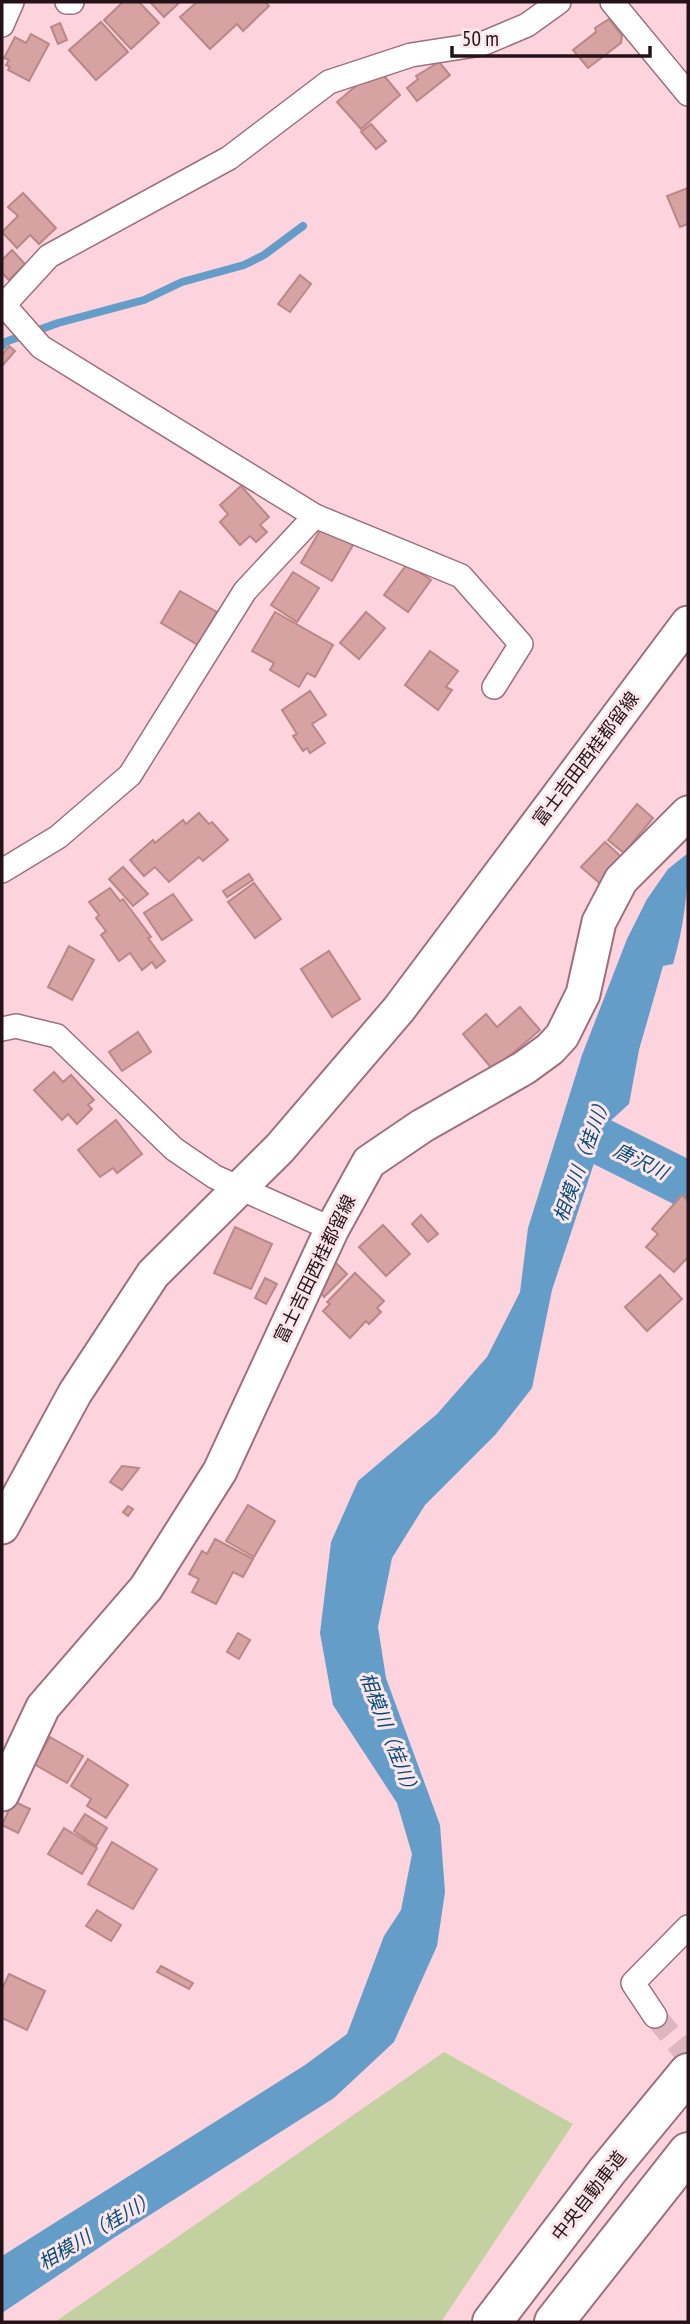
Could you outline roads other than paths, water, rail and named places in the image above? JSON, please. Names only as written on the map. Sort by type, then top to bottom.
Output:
[{"type":"highway","name":"中央自動車道","points":[[492,2322],[608,2170],[688,2073]]},
{"type":"highway","points":[[554,2322],[688,2152]]},
{"type":"main road","name":"富士吉田西桂都留線","points":[[2,1527],[75,1392],[153,1275],[280,1148],[399,1009],[688,623]]},
{"type":"main road","name":"富士吉田西桂都留線","points":[[2,1794],[43,1707],[146,1588],[220,1471],[332,1229],[369,1162],[422,1126],[524,1068],[550,1049],[562,1036],[583,994],[599,922],[621,880],[688,813]]},
{"type":"street","points":[[2,25],[12,2]]},
{"type":"street","points":[[494,687],[521,644],[461,576],[315,516],[41,347],[4,305],[49,256],[229,158],[329,82],[411,55],[482,44],[527,25],[559,2]]},
{"type":"street","points":[[612,2],[688,94]]},
{"type":"street","points":[[2,871],[58,837],[130,775],[245,591],[315,516]]},
{"type":"street","points":[[2,1029],[16,1026],[57,1036],[174,1149],[215,1177],[332,1229]]},
{"type":"street","points":[[655,2016],[633,1983],[688,1927]]},
{"type":"water","name":"相模川（桂川）","points":[[688,853],[685,909],[673,964],[663,966],[639,1050],[629,1104],[607,1124],[552,1290],[532,1388],[496,1434],[425,1505],[392,1558],[378,1627],[386,1678],[440,1825],[445,1892],[437,1946],[394,2042],[334,2098],[112,2239],[2,2313],[2,2256],[305,2065],[347,2034],[384,1936],[401,1910],[412,1854],[397,1803],[333,1705],[320,1633],[331,1542],[358,1481],[437,1414],[487,1357],[520,1292],[528,1228],[582,1055],[627,939],[647,899],[668,869]]},
{"type":"waterway","points":[[2,346],[5,342],[58,323],[144,300],[182,282],[244,265],[264,255],[303,226]]},
{"type":"waterway","name":"唐沢川","points":[[594,1138],[688,1185]]},
{"type":"tunnel","points":[[655,2016],[688,2056]]}]
